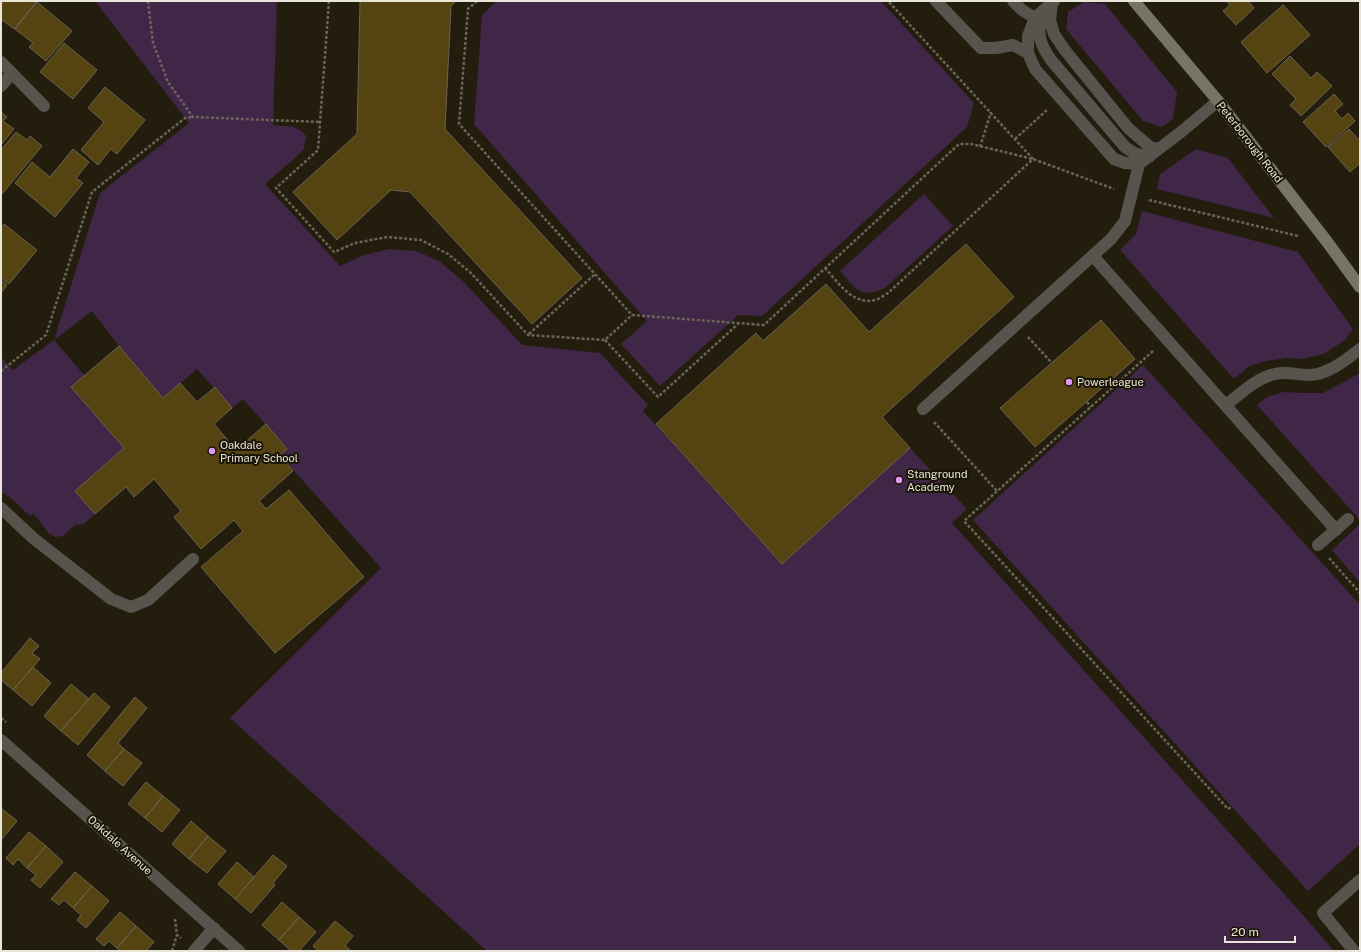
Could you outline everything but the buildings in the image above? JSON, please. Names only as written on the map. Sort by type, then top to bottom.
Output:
[{"type":"main road","name":"Peterborough Road","points":[[1134,1],[1218,101],[1360,286]]},
{"type":"street","points":[[936,1],[981,48],[996,48],[1013,45],[1028,53]]},
{"type":"street","points":[[1013,1],[1022,10],[1038,16]]},
{"type":"street","points":[[1053,2],[1038,16],[1028,36],[1028,53],[1035,69],[1114,159],[1125,163],[1139,164],[1218,101]]},
{"type":"street","points":[[1053,2],[1050,20],[1054,34],[1064,49],[1128,128],[1150,147],[1159,149]]},
{"type":"street","points":[[1038,16],[1041,45],[1050,60],[1125,147],[1134,153],[1149,157]]},
{"type":"street","points":[[1,62],[44,106]]},
{"type":"street","points":[[1,86],[12,73]]},
{"type":"street","points":[[923,409],[1112,239],[1125,221],[1139,164]]},
{"type":"street","points":[[1093,256],[1336,530]]},
{"type":"street","points":[[1226,405],[1254,383],[1274,374],[1289,373],[1310,375],[1331,369],[1360,349]]},
{"type":"street","points":[[1,508],[33,538],[111,600],[131,607],[148,600],[193,560]]},
{"type":"street","points":[[1318,546],[1348,519]]},
{"type":"street","name":"Oakdale Avenue","points":[[1,740],[239,951]]},
{"type":"street","points":[[1354,951],[1323,913],[1360,880]]},
{"type":"street","points":[[194,951],[214,928]]},
{"type":"path","points":[[148,1],[153,43],[168,82],[193,117]]},
{"type":"path","points":[[329,1],[318,150],[276,188],[334,252],[355,243],[387,237],[421,240],[448,254],[471,273],[528,335],[606,340],[658,397],[739,323]]},
{"type":"path","points":[[477,1],[468,9],[459,124],[632,315],[764,325],[959,144],[971,144]]},
{"type":"path","points":[[825,268],[850,295],[863,301],[876,300],[888,293],[1033,159],[888,1]]},
{"type":"path","points":[[1015,139],[1060,98]]},
{"type":"path","points":[[980,147],[991,112]]},
{"type":"path","points":[[1,371],[46,335],[92,192],[185,118],[193,117],[320,122]]},
{"type":"path","points":[[528,335],[595,274]]},
{"type":"path","points":[[606,340],[632,315]]},
{"type":"path","points":[[1017,324],[1052,363]]},
{"type":"path","points":[[1167,339],[964,521],[1228,809],[1232,806]]},
{"type":"path","points":[[1086,402],[1091,407]]},
{"type":"path","points":[[923,409],[997,491]]},
{"type":"path","points":[[1318,546],[1360,593]]},
{"type":"path","points":[[172,951],[177,935]]},
{"type":"shaded area","points":[[95,1],[277,1],[273,125],[295,128],[303,132],[306,136],[304,149],[265,184],[340,266],[364,255],[389,249],[416,251],[439,261],[464,282],[522,345],[600,353],[648,405],[643,411],[782,564],[910,448],[967,509],[952,523],[1334,951],[487,951],[230,718],[381,568],[280,455],[287,448],[243,399],[232,408],[197,369],[163,398],[119,346],[92,311],[54,340],[100,193],[189,123]]},
{"type":"shaded area","points":[[497,1],[881,1],[974,103],[967,127],[762,316],[738,315],[660,386],[621,344],[647,321],[474,124],[482,15]]},
{"type":"shaded area","points":[[1084,2],[1105,4],[1177,92],[1173,119],[1162,127],[1143,121],[1066,29],[1068,12]]},
{"type":"shaded area","points":[[1196,149],[1228,158],[1274,218],[1157,189],[1160,174]]},
{"type":"shaded area","points":[[924,194],[953,226],[885,288],[870,293],[859,290],[850,283],[840,271]]},
{"type":"shaded area","points":[[1142,211],[1298,252],[1353,329],[1345,340],[1324,354],[1302,359],[1287,358],[1266,361],[1249,366],[1234,379],[1120,250],[1136,234]]},
{"type":"shaded area","points":[[54,340],[85,376],[72,387],[124,448],[75,491],[95,514],[84,524],[75,525],[63,536],[55,537],[49,534],[34,514],[30,516],[12,499],[1,492],[1,357],[13,370]]},
{"type":"shaded area","points":[[1143,365],[1360,605],[1360,844],[1308,891],[973,520]]},
{"type":"shaded area","points":[[1360,373],[1360,520],[1257,405],[1267,397],[1283,392],[1323,393]]},
{"type":"shaded area","points":[[1360,524],[1360,583],[1332,550]]},
{"type":"place","name":"Powerleague","points":[[1069,382]]},
{"type":"place","name":"Oakdale Primary School","points":[[212,451]]},
{"type":"place","name":"Stanground Academy","points":[[899,480]]}]
